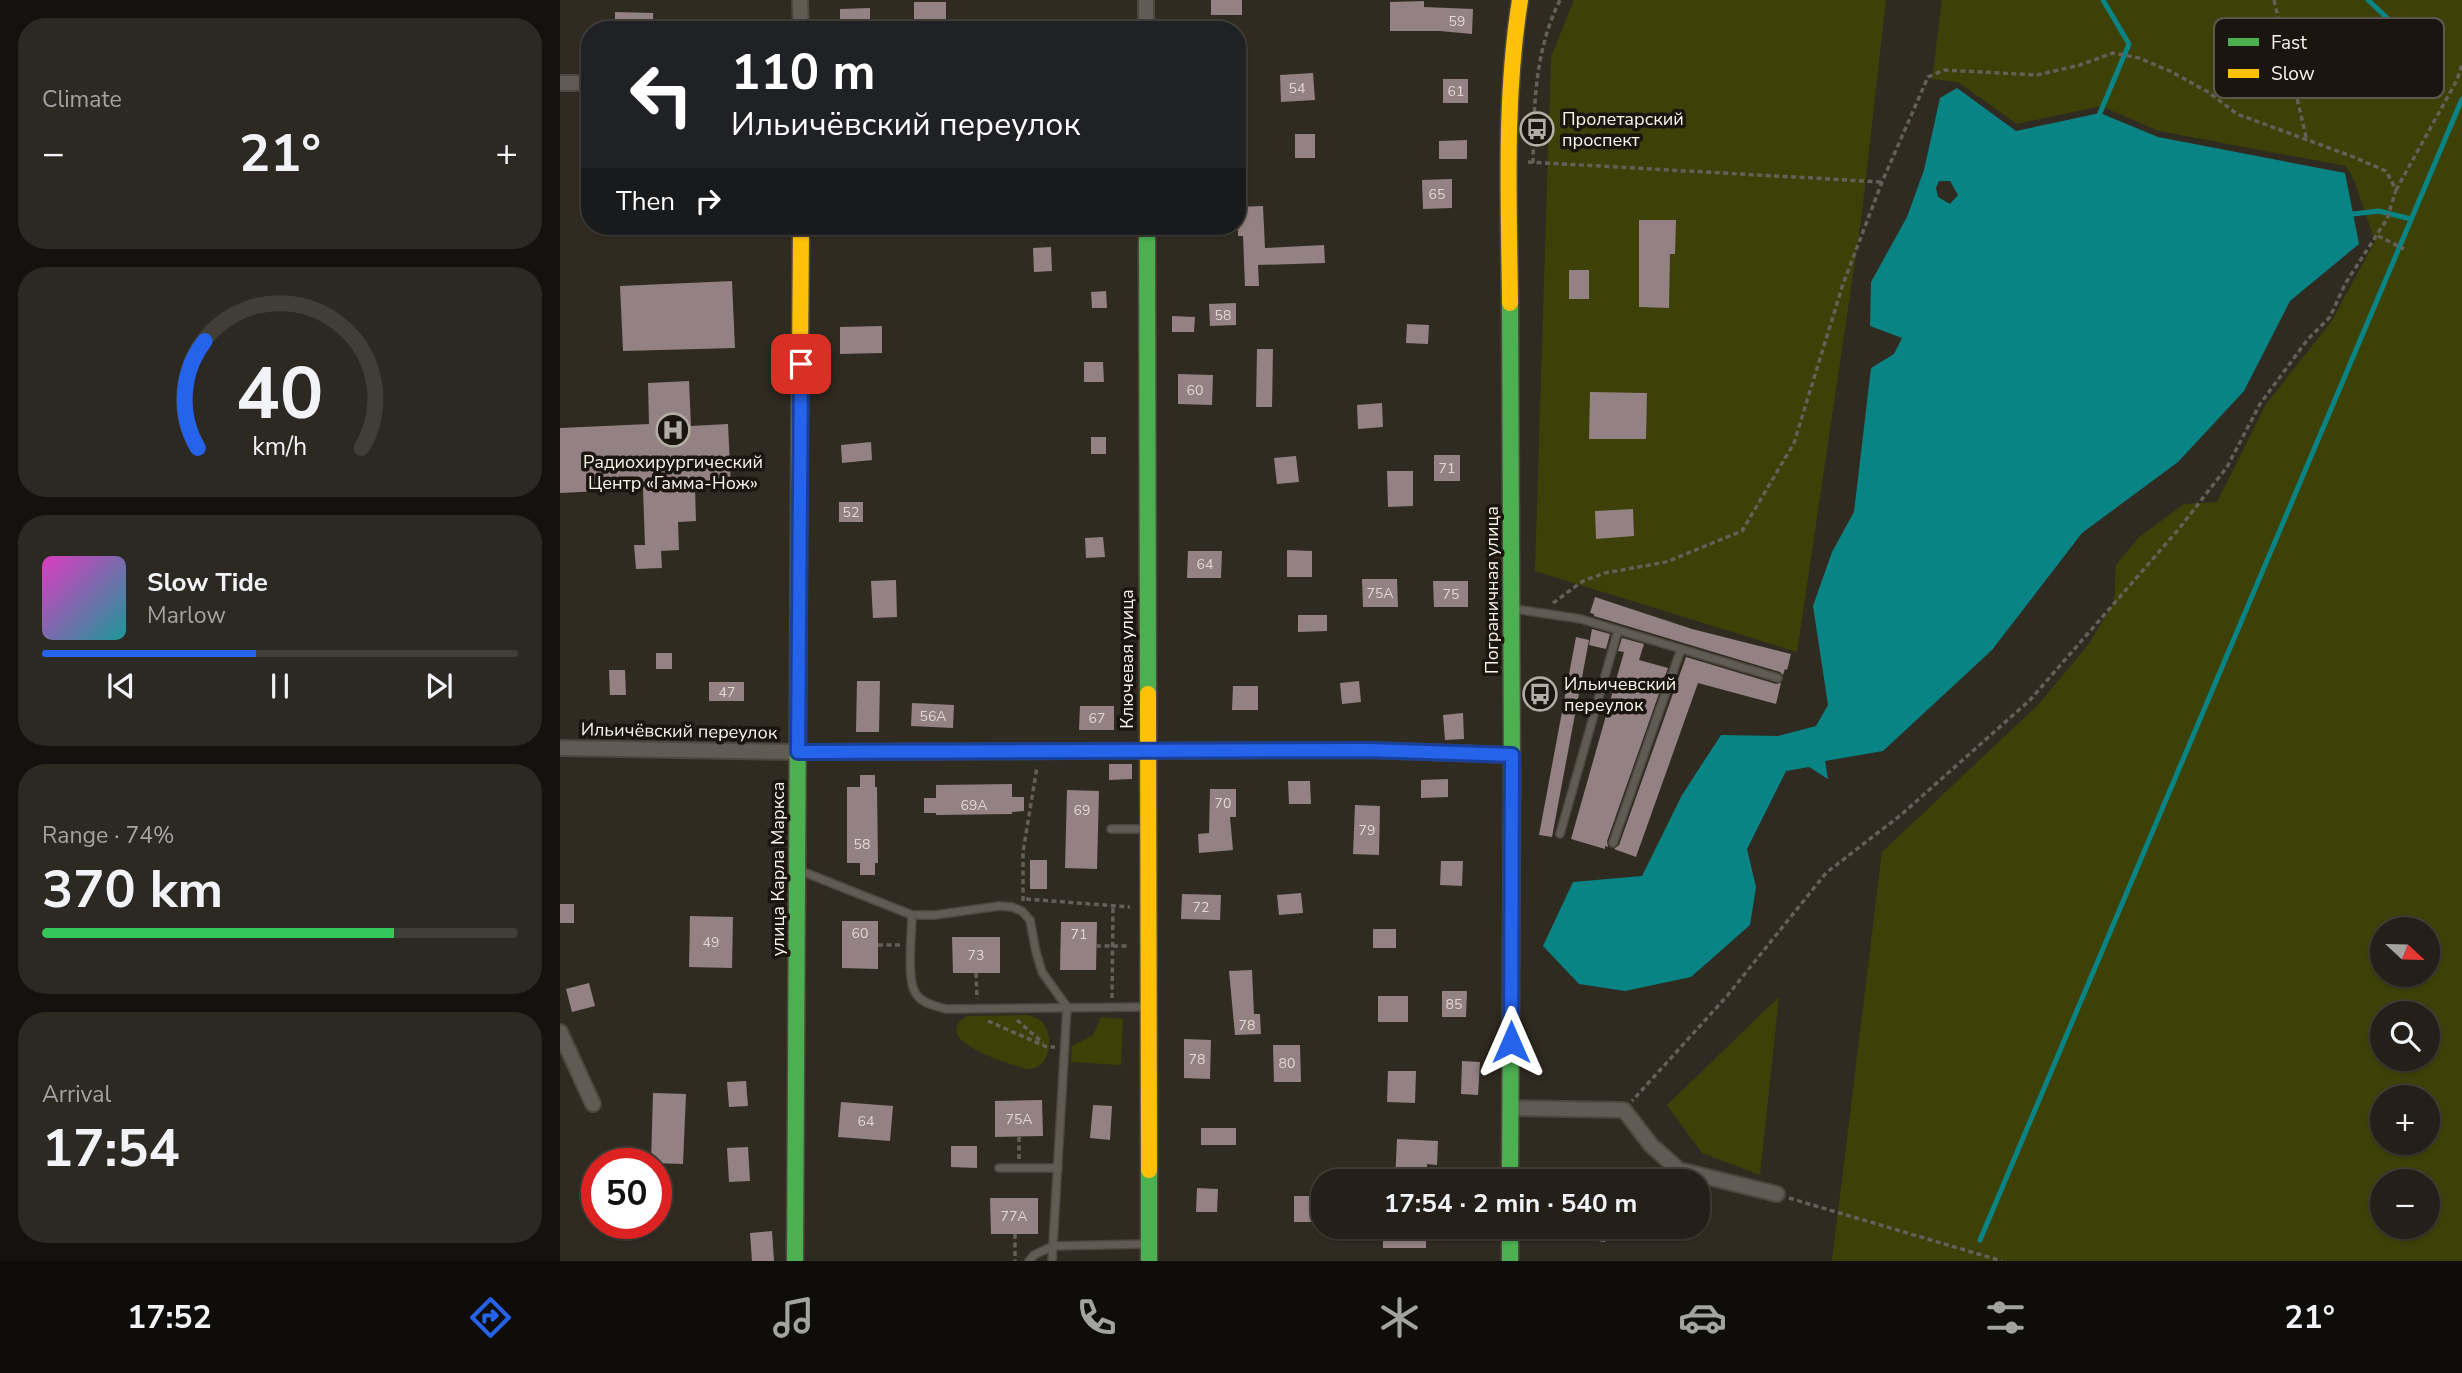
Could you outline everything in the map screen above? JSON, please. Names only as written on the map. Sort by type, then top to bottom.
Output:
[{"type":"street","points":[[800,0],[801,21]]},
{"type":"street","points":[[1146,0],[1146,21]]},
{"type":"street","name":"Пограничная улица","points":[[1510,1169],[1512,755],[1509,161],[1512,49],[1520,0]]},
{"type":"street","points":[[560,83],[581,83]]},
{"type":"street","name":"улица Карла Маркса","points":[[795,1261],[801,235]]},
{"type":"street","name":"Ключевая улица","points":[[1147,235],[1149,1261]]},
{"type":"street","name":"Ильичёвский переулок","points":[[560,748],[798,752],[1369,750],[1512,755]]},
{"type":"street","points":[[560,1032],[593,1104]]},
{"type":"street","points":[[1510,1108],[1624,1110],[1651,1145],[1679,1170],[1777,1194]]},
{"type":"street","points":[[1510,1239],[1510,1261]]},
{"type":"lane","points":[[1511,609],[1540,612],[1618,630],[1778,678]]},
{"type":"lane","points":[[1560,834],[1618,630]]},
{"type":"lane","points":[[1613,843],[1681,649]]},
{"type":"lane","points":[[1111,829],[1147,829]]},
{"type":"lane","points":[[797,870],[912,915],[935,915],[999,906],[1022,911],[1030,920],[1042,972],[1067,1007],[1052,1261]]},
{"type":"lane","points":[[912,915],[912,984],[916,995],[928,1004],[946,1009],[1148,1007]]},
{"type":"lane","points":[[999,1168],[1058,1167]]},
{"type":"lane","points":[[1029,1261],[1034,1255],[1053,1246],[1149,1244]]},
{"type":"path","points":[[1533,163],[1537,76],[1541,49],[1560,0]]},
{"type":"path","points":[[2274,0],[2278,18]]},
{"type":"path","points":[[1540,612],[1583,581],[1605,573],[1665,562],[1742,531],[1794,443],[1843,284],[1882,182],[1928,77],[1944,70],[2037,75],[2080,65],[2113,53],[2139,58],[2170,71],[2214,97]]},
{"type":"path","points":[[1624,1110],[1727,996],[1826,873],[1902,814],[2030,700],[2178,530],[2227,467],[2260,404],[2308,339],[2330,317],[2345,284],[2387,219],[2396,190],[2457,80],[2462,64]]},
{"type":"path","points":[[2216,98],[2237,114],[2386,171],[2396,190]]},
{"type":"path","points":[[2298,98],[2308,141]]},
{"type":"path","points":[[1509,161],[1882,182]]},
{"type":"path","points":[[2378,236],[2404,248]]},
{"type":"path","points":[[1022,911],[1023,852],[1040,751]]},
{"type":"path","points":[[1024,899],[1147,908]]},
{"type":"path","points":[[1112,1007],[1113,906]]},
{"type":"path","points":[[878,945],[912,945]]},
{"type":"path","points":[[1096,946],[1147,946]]},
{"type":"path","points":[[976,973],[977,1016],[1047,1046],[1012,1016],[1012,1008]]},
{"type":"path","points":[[1019,1136],[1019,1168]]},
{"type":"path","points":[[1777,1194],[2002,1261]]},
{"type":"path","points":[[1014,1234],[1015,1261]]},
{"type":"green space","points":[[1574,0],[1886,0],[1861,221],[1797,652],[1535,571],[1551,57]]},
{"type":"green space","points":[[1942,0],[2462,0],[2462,1261],[1832,1261],[1882,852],[2038,705],[2088,645],[2114,602],[2116,565],[2138,538],[2184,504],[2217,502],[2266,404],[2331,322],[2375,241],[2354,180],[2346,166],[2159,131],[2101,106],[2017,124],[1958,82],[1932,79]]},
{"type":"green space","points":[[1779,997],[1760,1175],[1702,1153],[1667,1105]]},
{"type":"green space","points":[[1028,1015],[1041,1021],[1049,1037],[1045,1059],[1034,1068],[1026,1069],[990,1057],[964,1042],[957,1034],[957,1025],[967,1016]]},
{"type":"green space","points":[[1101,1017],[1123,1019],[1121,1065],[1071,1062],[1072,1046],[1093,1035]]},
{"type":"water","points":[[1957,88],[2016,131],[2100,113],[2158,137],[2345,173],[2359,244],[2290,301],[2244,391],[2178,462],[2082,533],[1992,650],[1883,751],[1825,761],[1828,779],[1809,767],[1786,771],[1747,849],[1756,887],[1750,925],[1691,977],[1625,991],[1579,984],[1543,946],[1573,882],[1642,876],[1682,795],[1721,735],[1778,736],[1816,726],[1828,705],[1813,606],[1832,552],[1854,512],[1871,368],[1894,354],[1902,338],[1870,326],[1871,282],[1907,217],[1924,170],[1940,98]],"holes":[[[1939,181],[1950,181],[1958,195],[1950,204],[1938,197],[1936,188]]]},
{"type":"building","points":[[1211,0],[1242,0],[1242,15],[1211,15]]},
{"type":"building","points":[[1424,1],[1424,7],[1473,9],[1472,34],[1390,31],[1390,2]]},
{"type":"building","points":[[914,2],[946,2],[946,21],[914,21]]},
{"type":"building","points":[[870,8],[870,21],[840,21],[840,9]]},
{"type":"building","points":[[615,12],[653,13],[653,21],[615,21]]},
{"type":"building","points":[[1313,73],[1315,100],[1281,102],[1280,75]]},
{"type":"building","points":[[1443,79],[1468,79],[1468,103],[1443,103]]},
{"type":"building","points":[[1295,134],[1315,134],[1315,158],[1295,158]]},
{"type":"building","points":[[1467,140],[1467,159],[1439,159],[1439,141]]},
{"type":"building","points":[[1452,179],[1452,208],[1423,209],[1422,180]]},
{"type":"building","points":[[1263,206],[1265,248],[1324,245],[1325,263],[1258,265],[1259,286],[1245,286],[1243,236],[1238,235],[1246,235],[1246,207]]},
{"type":"building","points":[[1639,220],[1676,220],[1675,254],[1670,254],[1669,308],[1639,307]]},
{"type":"building","points":[[1051,247],[1052,271],[1034,272],[1033,248]]},
{"type":"building","points":[[1569,270],[1589,270],[1589,299],[1569,299]]},
{"type":"building","points":[[732,281],[735,348],[623,351],[620,286]]},
{"type":"building","points":[[1106,291],[1107,308],[1092,308],[1091,292]]},
{"type":"building","points":[[1236,303],[1236,325],[1210,326],[1209,304]]},
{"type":"building","points":[[1172,316],[1195,317],[1194,332],[1172,332]]},
{"type":"building","points":[[1407,324],[1429,325],[1428,344],[1406,343]]},
{"type":"building","points":[[882,326],[882,353],[840,354],[840,327]]},
{"type":"building","points":[[1257,349],[1273,349],[1272,407],[1256,407]]},
{"type":"building","points":[[1084,362],[1103,362],[1104,382],[1084,382]]},
{"type":"building","points":[[1178,374],[1213,375],[1212,405],[1178,404]]},
{"type":"building","points":[[689,381],[691,426],[728,424],[731,486],[695,488],[696,521],[678,522],[679,550],[661,551],[662,568],[636,569],[634,545],[645,545],[643,489],[560,493],[560,428],[649,424],[648,383]]},
{"type":"building","points":[[1590,392],[1647,393],[1646,439],[1589,439]]},
{"type":"building","points":[[1382,403],[1383,427],[1358,429],[1357,405]]},
{"type":"building","points":[[1091,437],[1106,437],[1106,454],[1091,454]]},
{"type":"building","points":[[871,442],[872,460],[842,463],[841,445]]},
{"type":"building","points":[[1434,455],[1460,455],[1460,481],[1434,481]]},
{"type":"building","points":[[1296,456],[1299,482],[1277,484],[1274,458]]},
{"type":"building","points":[[1387,471],[1413,471],[1413,506],[1388,507]]},
{"type":"building","points":[[839,502],[863,502],[863,522],[839,522]]},
{"type":"building","points":[[1633,509],[1634,536],[1596,539],[1595,511]]},
{"type":"building","points":[[1103,537],[1105,557],[1086,558],[1085,538]]},
{"type":"building","points":[[1287,550],[1312,551],[1312,577],[1287,577]]},
{"type":"building","points":[[1188,551],[1222,551],[1221,578],[1187,578]]},
{"type":"building","points":[[1362,579],[1397,579],[1398,607],[1363,607]]},
{"type":"building","points":[[896,580],[897,617],[873,618],[871,581]]},
{"type":"building","points":[[1433,581],[1468,581],[1468,607],[1434,607]]},
{"type":"building","points":[[1595,597],[1692,629],[1791,654],[1787,670],[1785,669],[1783,675],[1594,616],[1590,613]]},
{"type":"building","points":[[1298,615],[1327,615],[1327,631],[1298,632]]},
{"type":"building","points":[[1592,629],[1610,634],[1606,649],[1589,645]]},
{"type":"building","points":[[1576,637],[1589,640],[1552,837],[1539,835]]},
{"type":"building","points":[[1622,638],[1644,644],[1639,660],[1668,668],[1607,841],[1608,847],[1605,846],[1605,849],[1571,839],[1624,652],[1618,651]]},
{"type":"building","points":[[656,653],[672,653],[672,669],[656,669]]},
{"type":"building","points":[[1686,657],[1776,684],[1781,683],[1776,704],[1698,683],[1636,857],[1614,849],[1619,845]]},
{"type":"building","points":[[609,670],[625,670],[626,695],[610,695]]},
{"type":"building","points":[[857,681],[880,681],[879,732],[856,732]]},
{"type":"building","points":[[1359,681],[1361,702],[1342,704],[1340,683]]},
{"type":"building","points":[[709,682],[744,682],[744,701],[709,701]]},
{"type":"building","points":[[1233,686],[1258,686],[1258,710],[1232,710]]},
{"type":"building","points":[[912,703],[954,705],[953,728],[911,726]]},
{"type":"building","points":[[1080,706],[1114,706],[1114,730],[1079,730]]},
{"type":"building","points":[[1463,713],[1464,739],[1445,740],[1443,715]]},
{"type":"building","points":[[1109,764],[1132,764],[1132,779],[1109,780]]},
{"type":"building","points":[[860,775],[875,775],[877,787],[878,863],[875,863],[875,875],[860,875],[860,863],[847,863],[847,787],[860,787]]},
{"type":"building","points":[[1448,779],[1448,797],[1421,798],[1421,780]]},
{"type":"building","points":[[1288,781],[1310,781],[1311,804],[1289,804]]},
{"type":"building","points":[[1012,784],[1012,797],[1024,797],[1024,811],[1012,814],[924,813],[924,798],[936,798],[936,785]]},
{"type":"building","points":[[1210,789],[1236,789],[1236,817],[1230,817],[1233,850],[1199,853],[1198,834],[1209,833]]},
{"type":"building","points":[[1067,790],[1099,791],[1097,869],[1065,868]]},
{"type":"building","points":[[1355,805],[1380,806],[1379,855],[1353,854]]},
{"type":"building","points":[[1030,860],[1047,860],[1047,889],[1030,889]]},
{"type":"building","points":[[1441,861],[1463,861],[1462,886],[1440,885]]},
{"type":"building","points":[[1301,893],[1303,913],[1279,915],[1277,895]]},
{"type":"building","points":[[1182,894],[1221,895],[1220,920],[1181,919]]},
{"type":"building","points":[[560,904],[574,904],[574,923],[560,923]]},
{"type":"building","points":[[690,916],[733,917],[732,968],[689,967]]},
{"type":"building","points":[[842,921],[878,921],[878,969],[842,968]]},
{"type":"building","points":[[1061,922],[1097,922],[1096,970],[1060,970]]},
{"type":"building","points":[[1373,929],[1396,929],[1396,948],[1373,948]]},
{"type":"building","points":[[952,937],[1000,937],[1000,973],[953,973]]},
{"type":"building","points":[[1252,970],[1254,1014],[1260,1014],[1261,1034],[1235,1035],[1229,971]]},
{"type":"building","points":[[589,983],[595,1006],[572,1012],[566,989]]},
{"type":"building","points":[[1442,991],[1467,991],[1466,1017],[1442,1017]]},
{"type":"building","points":[[1378,996],[1408,996],[1408,1022],[1378,1022]]},
{"type":"building","points":[[1184,1039],[1211,1040],[1210,1079],[1184,1078]]},
{"type":"building","points":[[1273,1045],[1300,1045],[1301,1082],[1274,1082]]},
{"type":"building","points":[[1462,1061],[1480,1062],[1478,1095],[1461,1094]]},
{"type":"building","points":[[1388,1071],[1416,1071],[1415,1103],[1387,1102]]},
{"type":"building","points":[[746,1081],[748,1106],[729,1107],[727,1082]]},
{"type":"building","points":[[653,1093],[686,1094],[683,1164],[672,1164],[672,1148],[651,1148]]},
{"type":"building","points":[[1042,1100],[1043,1136],[995,1137],[995,1101]]},
{"type":"building","points":[[841,1102],[893,1106],[890,1141],[838,1137]]},
{"type":"building","points":[[1093,1105],[1112,1106],[1110,1140],[1090,1138]]},
{"type":"building","points":[[1201,1128],[1236,1128],[1236,1145],[1201,1145]]},
{"type":"building","points":[[1397,1139],[1438,1141],[1437,1165],[1427,1164],[1427,1169],[1396,1169]]},
{"type":"building","points":[[951,1146],[977,1146],[977,1168],[951,1167]]},
{"type":"building","points":[[748,1147],[750,1181],[729,1182],[727,1148]]},
{"type":"building","points":[[1197,1188],[1218,1189],[1217,1212],[1196,1212]]},
{"type":"building","points":[[1294,1196],[1311,1196],[1311,1222],[1294,1222]]},
{"type":"building","points":[[990,1198],[1038,1198],[1038,1234],[991,1234]]},
{"type":"building","points":[[772,1231],[774,1261],[752,1261],[750,1233]]},
{"type":"building","points":[[1383,1239],[1426,1239],[1426,1248],[1383,1248]]},
{"type":"building","points":[[1585,1239],[1605,1239],[1605,1242]]},
{"type":"waterway","points":[[2100,113],[2129,44],[2103,0]]},
{"type":"waterway","points":[[2368,0],[2387,18]]},
{"type":"waterway","points":[[1980,1240],[2462,99]]},
{"type":"waterway","points":[[2353,214],[2379,211],[2411,219]]},
{"type":"traffic: fast","points":[[1147,235],[1148,694]]},
{"type":"traffic: fast","points":[[1510,303],[1510,1169]]},
{"type":"traffic: fast","points":[[795,1261],[799,511]]},
{"type":"traffic: fast","points":[[1149,1170],[1149,1261]]},
{"type":"traffic: fast","points":[[1510,1239],[1510,1261]]},
{"type":"traffic: slow","points":[[1510,303],[1510,113],[1520,0]]},
{"type":"traffic: slow","points":[[799,511],[801,235]]},
{"type":"traffic: slow","points":[[1148,694],[1149,1170]]},
{"type":"place","name":"Пролетарский проспект","points":[[1537,129]]},
{"type":"place","name":"Радиохирургический Центр «Гамма-Нож»","points":[[673,430]]},
{"type":"place","name":"Ильичевский переулок","points":[[1540,694]]},
{"type":"route","points":[[801,364],[798,752],[1369,750],[1512,755],[1511,1042]]}]
